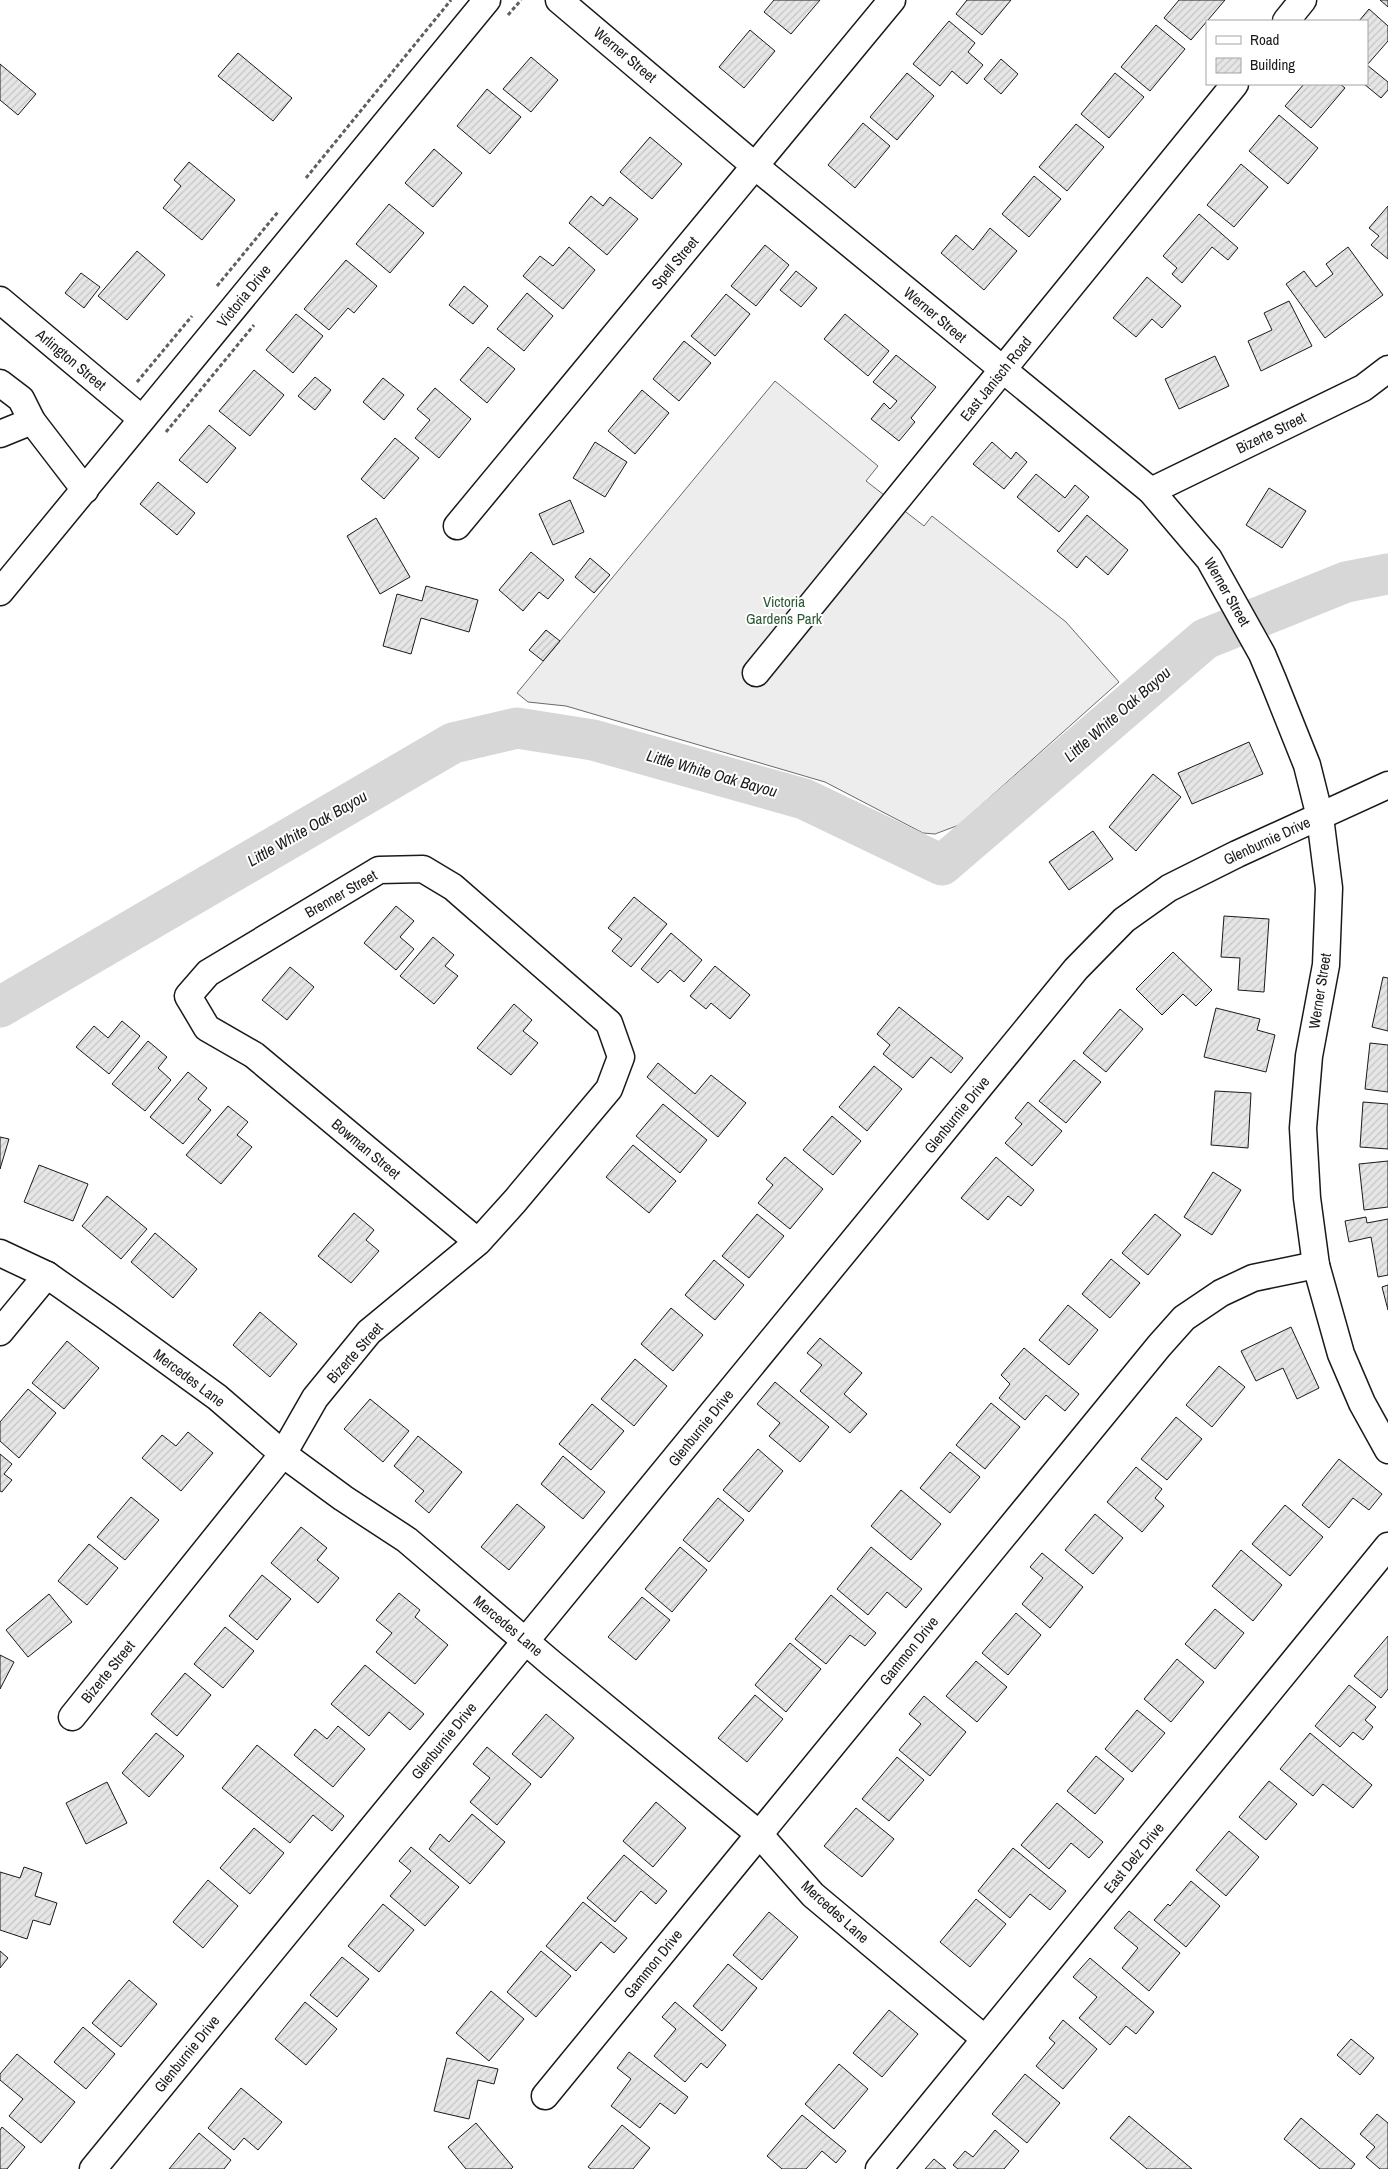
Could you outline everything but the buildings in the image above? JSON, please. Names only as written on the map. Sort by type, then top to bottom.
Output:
[{"type":"street","name":"Victoria Drive","points":[[0,592],[487,0]]},
{"type":"street","name":"Werner Street","points":[[559,0],[755,166],[1151,492],[1209,559],[1262,654],[1307,765],[1320,817],[1329,888],[1326,965],[1309,1056],[1303,1128],[1307,1198],[1316,1266],[1340,1354],[1362,1403],[1388,1450]]},
{"type":"street","name":"Spell Street","points":[[457,526],[892,0]]},
{"type":"street","points":[[1287,20],[1303,0]]},
{"type":"street","name":"East Janisch Road","points":[[756,674],[1234,85]]},
{"type":"street","name":"Arlington Street","points":[[0,300],[142,419]]},
{"type":"street","name":"Bizerte Street","points":[[1151,492],[1363,388],[1388,369]]},
{"type":"street","points":[[0,383],[21,399],[32,421],[85,490]]},
{"type":"street","points":[[0,434],[32,421]]},
{"type":"street","name":"Glenburnie Drive","points":[[93,2169],[1064,985],[1124,920],[1169,888],[1237,854],[1388,786]]},
{"type":"street","name":"Brenner Street","points":[[254,1055],[207,1028],[188,996],[208,973],[379,870],[423,869],[453,888],[568,987]]},
{"type":"street","name":"Bizerte Street","points":[[72,1717],[283,1454],[315,1398],[370,1332],[478,1242],[516,1201],[609,1088],[621,1057],[609,1022],[568,987]]},
{"type":"street","name":"Bowman Street","points":[[254,1055],[478,1242]]},
{"type":"street","name":"Mercedes Lane","points":[[0,1253],[47,1276],[217,1397],[283,1454],[343,1498],[407,1540],[526,1642],[759,1834],[812,1895],[985,2039]]},
{"type":"street","name":"Gammon Drive","points":[[545,2096],[1159,1346],[1184,1318],[1221,1293],[1253,1278],[1316,1266]]},
{"type":"street","points":[[0,1332],[47,1276]]},
{"type":"street","name":"East Delz Drive","points":[[879,2169],[1388,1546]]},
{"type":"path","points":[[304,180],[451,0]]},
{"type":"path","points":[[212,293],[280,209]]},
{"type":"path","points":[[135,384],[194,314]]},
{"type":"shaded area","name":"Victoria Gardens Park","points":[[775,381],[878,466],[866,481],[924,526],[932,516],[1066,622],[1119,682],[959,825],[935,834],[923,833],[825,782],[566,706],[528,702],[517,693]]},
{"type":"waterway","name":"Little White Oak Bayou","points":[[0,1007],[453,743],[517,728],[593,740],[804,799],[942,865],[1205,639],[1346,582],[1388,574]]}]
